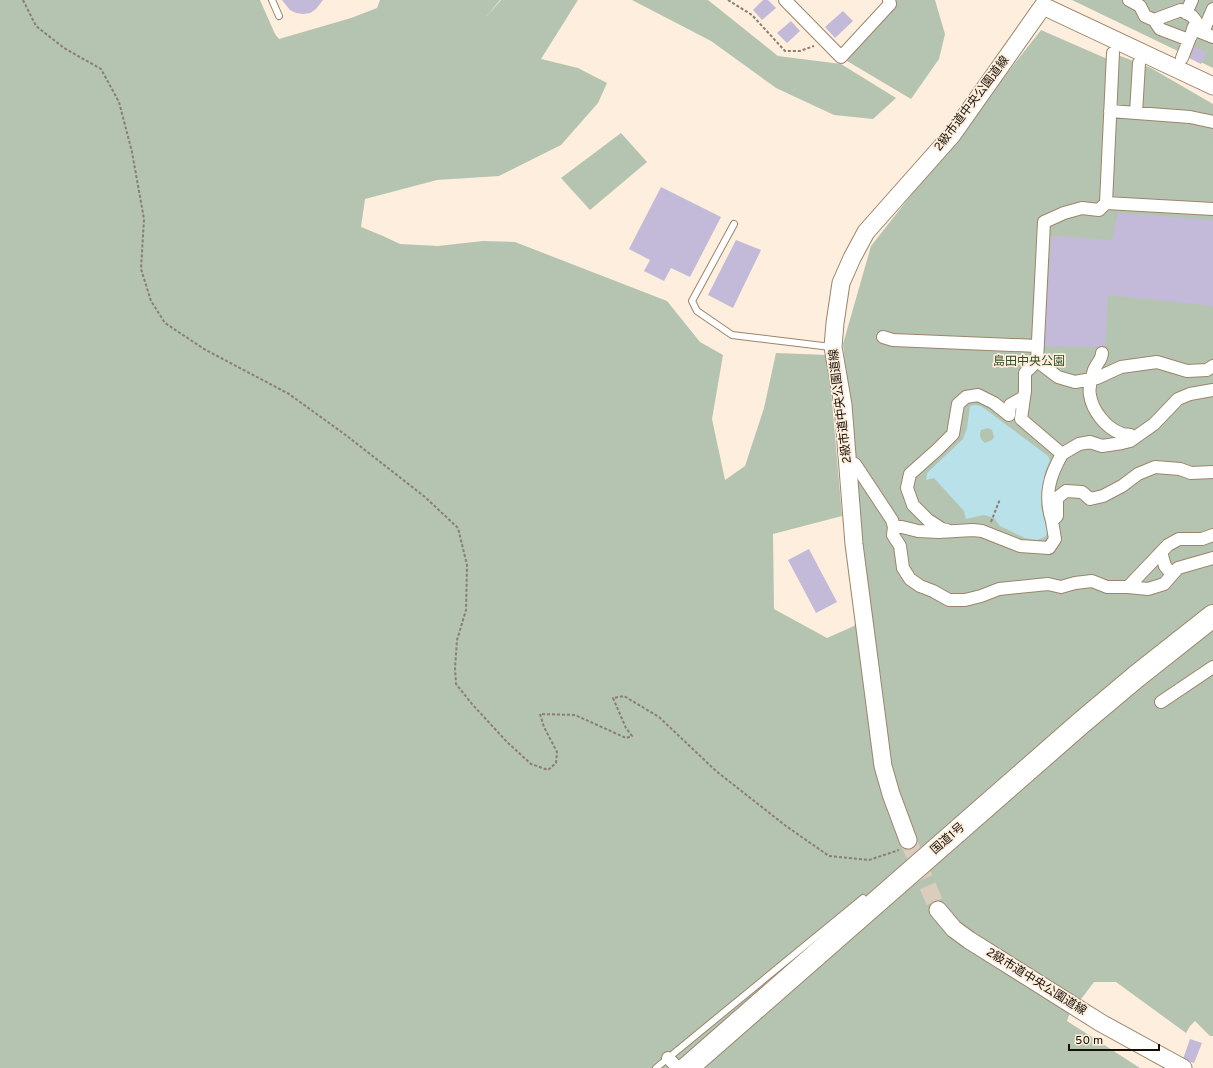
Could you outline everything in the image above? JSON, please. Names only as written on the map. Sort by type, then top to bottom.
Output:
[{"type":"highway","name":"国道1号","points":[[678,1063],[1137,676],[1213,616]]},
{"type":"street","points":[[785,0],[841,57],[890,4],[889,0]]},
{"type":"street","points":[[1129,0],[1142,3],[1145,16],[1154,20],[1160,29],[1189,40]]},
{"type":"street","points":[[1186,13],[1192,0]]},
{"type":"street","points":[[1209,0],[1213,2]]},
{"type":"street","name":"2級市道中央公園道線","points":[[906,844],[882,766],[854,544],[843,405],[833,347],[841,283],[866,232],[952,135],[1042,2],[1213,86]]},
{"type":"street","points":[[1182,58],[1189,40],[1206,32],[1213,9]]},
{"type":"street","points":[[1154,20],[1182,10],[1192,16],[1206,32]]},
{"type":"street","points":[[1021,419],[1025,372],[1037,361],[1044,222],[1064,213],[1082,208],[1099,210],[1106,203],[1113,54]]},
{"type":"street","points":[[1136,113],[1139,63]]},
{"type":"street","points":[[1110,111],[1190,116],[1213,122]]},
{"type":"street","points":[[1106,203],[1213,209]]},
{"type":"street","points":[[883,336],[893,340],[1038,346]]},
{"type":"street","points":[[1102,353],[1102,358],[1095,368],[1089,394],[1093,406],[1110,427],[1121,434],[1130,434],[1133,439]]},
{"type":"street","points":[[1037,361],[1058,377],[1075,382],[1092,379],[1121,367],[1157,362],[1187,371],[1206,370],[1213,366]]},
{"type":"street","points":[[894,527],[902,527],[918,531],[939,532],[973,530],[982,531],[1020,546],[1049,548],[1054,539],[1049,510],[1049,485],[1053,470],[1062,454],[1079,444],[1090,442],[1102,446],[1122,443],[1133,439],[1154,424],[1178,399],[1190,394],[1213,390]]},
{"type":"street","points":[[955,531],[942,529],[928,520],[913,505],[908,488],[910,474],[938,450],[953,434],[958,404],[966,397],[978,395],[994,403],[1009,415],[1021,419],[1062,454]]},
{"type":"street","points":[[1009,415],[1010,405],[1024,397]]},
{"type":"street","points":[[855,464],[892,520],[894,527],[893,535],[900,546],[902,568],[910,579],[920,586],[949,600],[965,600],[999,589],[1048,584],[1061,587],[1075,583],[1092,581],[1107,587],[1148,589],[1164,584],[1178,568],[1213,558]]},
{"type":"street","points":[[1052,521],[1058,516],[1057,498],[1066,491],[1082,492],[1090,499],[1103,496],[1122,486],[1138,474],[1155,467],[1180,469],[1191,473],[1213,472]]},
{"type":"street","points":[[1128,587],[1168,545],[1179,539],[1202,539],[1213,535]]},
{"type":"street","points":[[1161,552],[1165,566],[1172,575]]},
{"type":"street","points":[[1161,702],[1213,667]]},
{"type":"street","name":"2級市道中央公園道線","points":[[938,910],[954,929],[969,940],[1101,1023],[1183,1068]]},
{"type":"street","points":[[678,1063],[678,1068]]},
{"type":"lane","points":[[272,0],[278,16]]},
{"type":"lane","points":[[734,224],[692,301],[697,311],[732,335],[833,347]]},
{"type":"lane","points":[[656,1068],[678,1063],[863,898]]},
{"type":"path","points":[[23,0],[36,26],[64,48],[101,69],[119,102],[132,152],[144,219],[141,269],[151,301],[165,323],[204,349],[288,394],[347,436],[420,493],[458,528],[467,565],[466,610],[457,640],[455,668],[456,684],[507,742],[531,764],[548,770],[556,763],[557,752],[544,727],[540,714],[575,715],[626,738],[632,736],[626,728],[613,698],[624,696],[659,717],[716,772],[786,826],[829,856],[868,860],[906,844]]},
{"type":"path","points":[[728,0],[752,15],[785,51],[800,50],[827,43]]},
{"type":"path","points":[[988,528],[1000,499]]},
{"type":"green space","name":"島田中央公園","points":[[0,0],[260,0],[275,34],[279,39],[351,18],[377,8],[380,0],[500,0],[487,16],[501,0],[578,0],[541,59],[578,68],[607,83],[598,103],[561,145],[499,176],[437,180],[365,199],[361,227],[400,244],[438,246],[483,241],[515,242],[667,301],[700,342],[723,355],[712,419],[725,480],[745,466],[764,408],[776,353],[828,355],[842,516],[773,534],[774,609],[827,638],[854,626],[868,603],[843,344],[871,246],[1041,30],[1112,61],[1113,53],[1151,68],[1213,104],[1213,1036],[1210,1036],[1195,1021],[1186,1033],[1116,982],[1094,982],[1069,1015],[1067,1021],[1140,1068],[0,1068]]},
{"type":"green space","points":[[632,0],[708,0],[778,56],[841,64],[896,98],[873,119],[834,115],[776,88],[711,41]]},
{"type":"green space","points":[[891,0],[935,0],[945,34],[939,59],[911,99],[847,61]]},
{"type":"green space","points":[[1072,0],[1213,0],[1213,68]]},
{"type":"green space","points":[[621,133],[647,162],[590,210],[561,178]]},
{"type":"water","points":[[970,406],[981,406],[1048,456],[1050,460],[1045,472],[1041,506],[1044,519],[1049,530],[1045,537],[1037,540],[1025,538],[1000,526],[994,518],[984,515],[966,519],[964,511],[934,478],[926,480],[927,473],[963,439],[967,428]],"holes":[[[988,428],[992,430],[994,437],[992,440],[985,443],[980,437],[981,430]]]},
{"type":"building","points":[[282,0],[323,0],[316,9],[310,13],[303,14],[290,10]]},
{"type":"building","points":[[763,0],[768,0],[776,8],[762,20],[753,10]]},
{"type":"building","points":[[843,11],[853,21],[835,38],[825,27]]},
{"type":"building","points":[[791,21],[800,31],[787,43],[777,33]]},
{"type":"building","points":[[1193,46],[1207,53],[1201,64],[1189,58],[1193,52],[1190,50]]},
{"type":"building","points":[[661,187],[721,217],[690,277],[671,268],[664,281],[644,271],[650,260],[629,249]]},
{"type":"building","points":[[1118,213],[1213,220],[1213,306],[1108,295],[1105,347],[1043,346],[1052,236],[1112,240]]},
{"type":"building","points":[[736,240],[761,250],[733,308],[708,295]]},
{"type":"building","points":[[809,549],[837,602],[816,613],[788,560]]},
{"type":"building","points":[[1190,1039],[1202,1043],[1194,1063],[1183,1059]]},
{"type":"tunnel","points":[[908,840],[938,910]]}]
